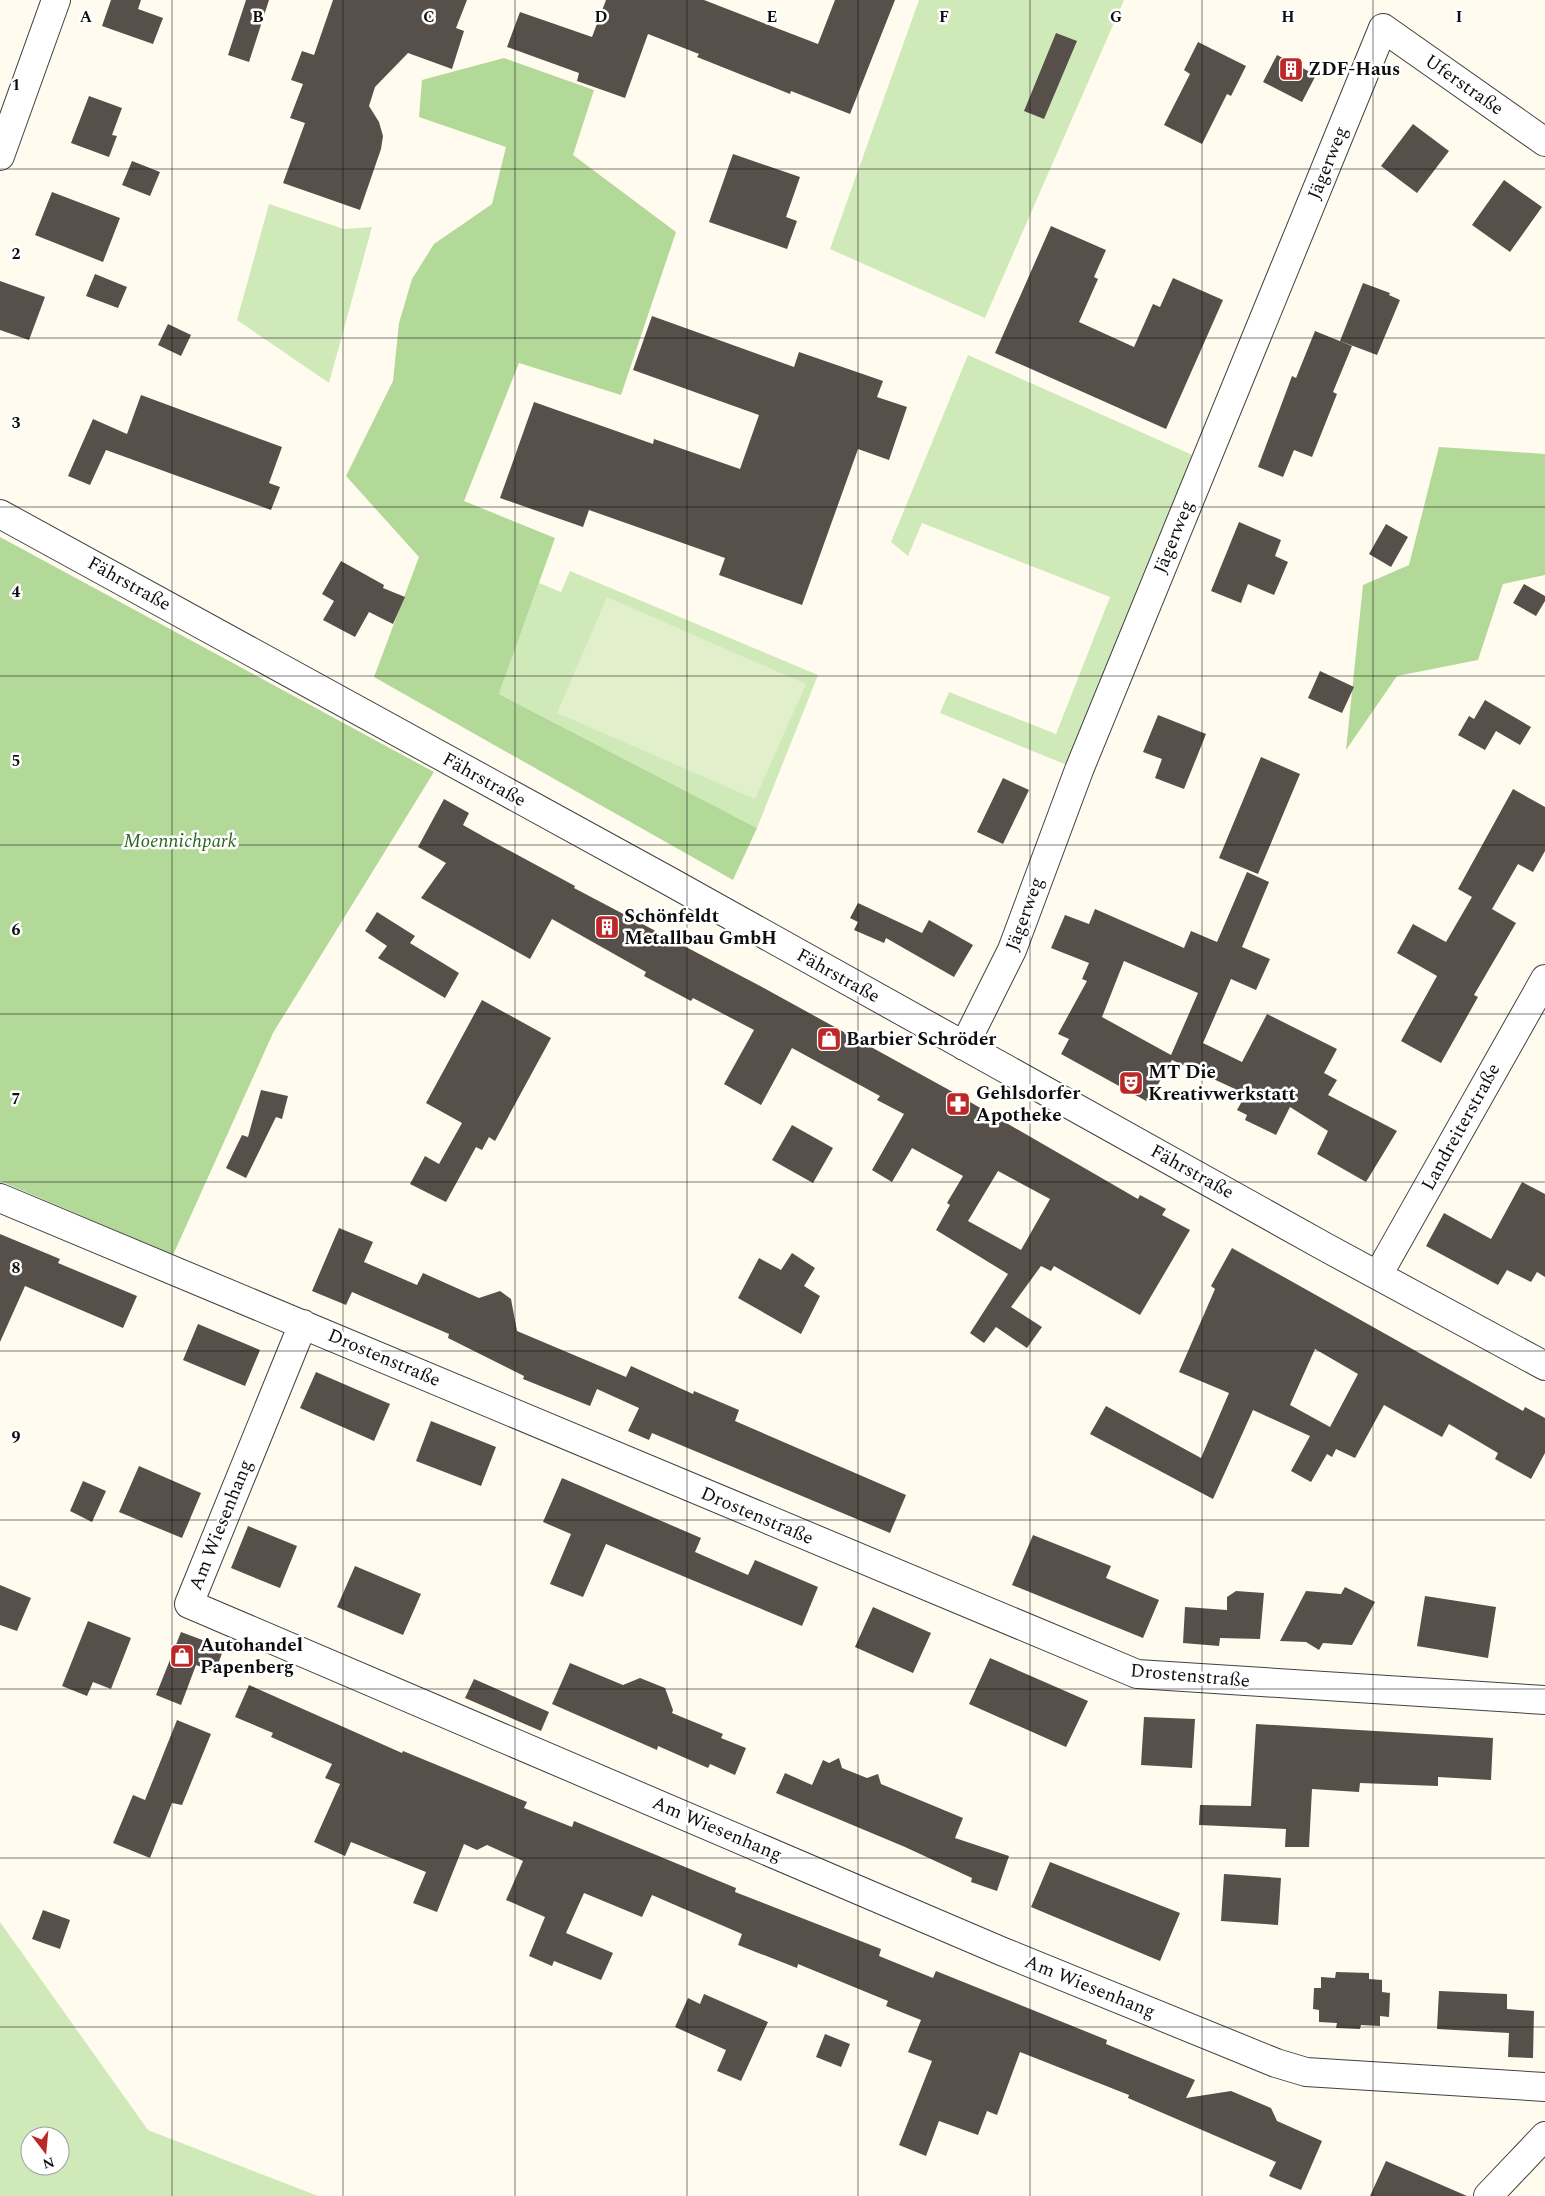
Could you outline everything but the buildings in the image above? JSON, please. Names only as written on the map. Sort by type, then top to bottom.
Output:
[{"type":"street","points":[[0,156],[56,0]]},
{"type":"street","name":"Uferstraße","points":[[1384,28],[1545,142]]},
{"type":"street","name":"Jägerweg","points":[[964,1046],[1012,950],[1079,770],[1384,28]]},
{"type":"street","name":"Fährstraße","points":[[0,514],[1545,1366]]},
{"type":"street","name":"Landreiterstraße","points":[[1378,1275],[1545,979]]},
{"type":"street","name":"Drostenstraße","points":[[0,1198],[1138,1674],[1545,1700]]},
{"type":"street","name":"Am Wiesenhang","points":[[303,1324],[188,1604],[976,1940],[1276,2063],[1306,2072],[1545,2087]]},
{"type":"street","points":[[1488,2196],[1545,2136]]},
{"type":"green space","points":[[919,0],[1124,0],[985,318],[830,249]]},
{"type":"green space","points":[[504,58],[594,90],[573,155],[676,232],[621,395],[519,363],[464,501],[555,538],[499,694],[757,828],[733,880],[374,677],[419,557],[346,476],[393,381],[399,323],[412,279],[434,244],[492,204],[506,147],[419,117],[422,80]]},
{"type":"green space","points":[[269,204],[344,229],[372,227],[329,383],[237,320]]},
{"type":"green space","points":[[968,355],[1206,461],[1079,770],[940,713],[949,692],[1056,734],[1110,597],[922,523],[908,556],[891,542]]},
{"type":"green space","points":[[1439,447],[1545,454],[1545,575],[1503,584],[1478,660],[1397,676],[1346,750],[1363,585],[1409,565]]},
{"type":"green space","name":"Moennichpark","points":[[0,537],[434,772],[273,1033],[173,1255],[0,1181]]},
{"type":"green space","points":[[570,571],[818,675],[757,828],[499,694],[539,583],[561,592]]},
{"type":"green space","points":[[607,597],[806,684],[755,799],[557,713]]},
{"type":"green space","points":[[0,1922],[148,2130],[318,2196],[0,2196]]},
{"type":"place","name":"ZDF-Haus","points":[[1291,69]]},
{"type":"place","name":"Schönfeldt Metallbau GmbH","points":[[607,927]]},
{"type":"place","name":"Barbier Schröder","points":[[829,1039]]},
{"type":"place","name":"MT Die Kreativwerkstatt","points":[[1131,1083]]},
{"type":"place","name":"Gehlsdorfer Apotheke","points":[[958,1104]]},
{"type":"place","name":"Autohandel Papenberg","points":[[182,1656]]}]
